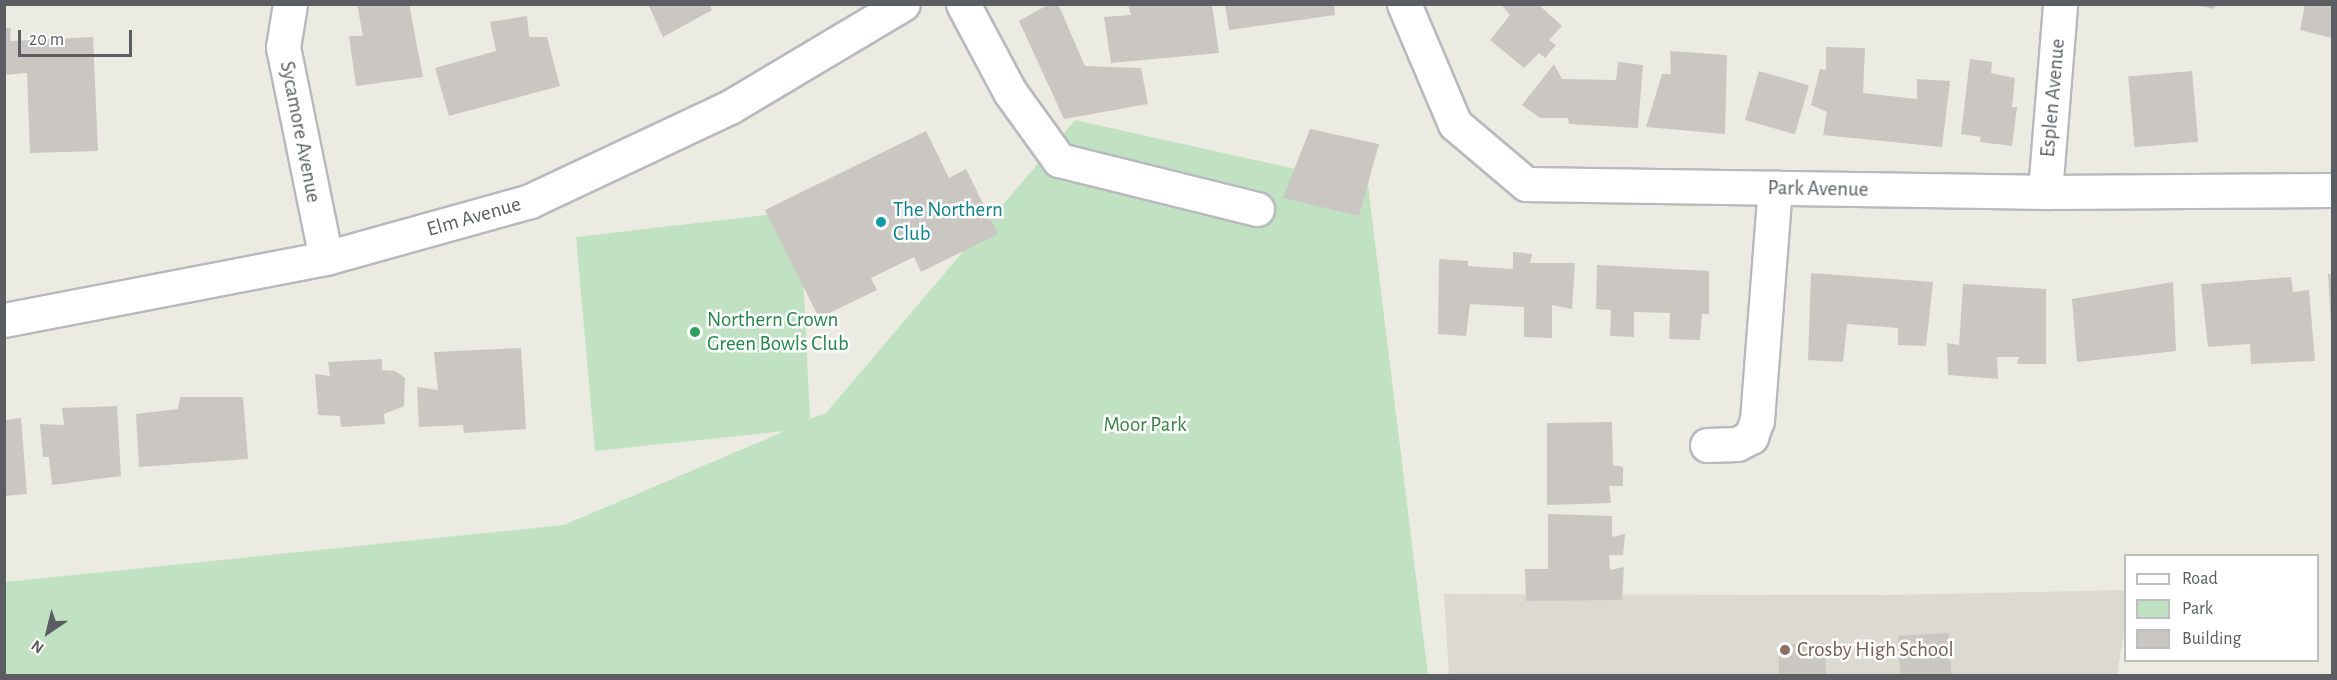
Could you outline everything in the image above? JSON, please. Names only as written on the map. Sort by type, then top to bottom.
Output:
[{"type":"street","name":"Sycamore Avenue","points":[[290,4],[283,47],[326,258]]},
{"type":"street","name":"Elm Avenue","points":[[4,320],[326,258],[530,201],[730,107],[903,4]]},
{"type":"street","points":[[963,4],[1010,92],[1059,160],[1257,209]]},
{"type":"street","name":"Park Avenue","points":[[1404,4],[1455,124],[1526,184],[2045,192],[2332,190]]},
{"type":"street","name":"Esplen Avenue","points":[[2045,192],[2060,4]]},
{"type":"street","points":[[1707,445],[1737,444],[1751,437],[1757,420],[1775,188]]},
{"type":"shaded area","name":"Crosby High School","points":[[2124,590],[2124,631],[2117,675],[1449,676],[1444,594],[1888,595]]},
{"type":"green space","name":"Moor Park","points":[[1075,120],[1368,185],[1428,675],[5,676],[5,582],[564,525],[785,431],[595,451],[576,237],[800,211],[810,419],[826,413]]},
{"type":"building","points":[[357,4],[409,4],[423,77],[356,86],[349,36],[363,36]]},
{"type":"building","points":[[648,4],[709,4],[712,10],[663,37]]},
{"type":"building","points":[[1049,4],[1058,4],[1085,66],[1141,68],[1148,104],[1064,119],[1019,21]]},
{"type":"building","points":[[1225,4],[1334,4],[1335,15],[1229,30]]},
{"type":"building","points":[[1501,4],[1538,4],[1562,26],[1549,40],[1556,45],[1545,58],[1539,53],[1524,68],[1490,40],[1510,15]]},
{"type":"building","points":[[2192,4],[2215,4],[2214,9]]},
{"type":"building","points":[[2305,4],[2332,4],[2332,38],[2300,30]]},
{"type":"building","points":[[1128,5],[1212,5],[1219,53],[1111,63],[1104,17],[1131,15]]},
{"type":"building","points":[[527,16],[529,37],[547,37],[560,86],[449,116],[435,68],[496,51],[490,22]]},
{"type":"building","points":[[4,28],[11,28],[10,41],[93,37],[98,151],[30,153],[27,73],[4,75]]},
{"type":"building","points":[[1826,47],[1865,48],[1863,93],[1917,99],[1917,79],[1950,81],[1942,147],[1823,135],[1827,112],[1811,105],[1820,69],[1826,70]]},
{"type":"building","points":[[1670,51],[1727,55],[1725,134],[1646,127],[1662,74],[1671,74]]},
{"type":"building","points":[[1970,59],[1992,62],[1991,73],[2015,78],[2012,107],[2017,107],[2012,146],[1980,142],[1981,137],[1961,134]]},
{"type":"building","points":[[1618,62],[1643,65],[1638,128],[1569,124],[1568,118],[1540,118],[1522,105],[1554,64],[1562,79],[1616,80]]},
{"type":"building","points":[[1759,71],[1809,85],[1795,134],[1745,120]]},
{"type":"building","points":[[2192,71],[2198,142],[2134,147],[2128,77]]},
{"type":"building","points":[[1310,129],[1379,144],[1359,216],[1283,198]]},
{"type":"building","name":"The Northern Club","points":[[926,131],[949,178],[966,169],[998,234],[921,272],[914,257],[871,278],[877,290],[819,318],[765,210]]},
{"type":"building","points":[[1513,252],[1532,254],[1530,263],[1575,263],[1572,309],[1552,305],[1552,338],[1524,337],[1524,307],[1470,304],[1466,336],[1438,334],[1439,259],[1468,261],[1468,266],[1513,269]]},
{"type":"building","points":[[1597,265],[1709,271],[1709,314],[1702,314],[1700,340],[1669,339],[1670,313],[1634,312],[1634,337],[1610,336],[1611,310],[1596,309]]},
{"type":"building","points":[[1811,273],[1933,282],[1926,346],[1898,345],[1898,328],[1847,324],[1843,362],[1808,360]]},
{"type":"building","points":[[2328,274],[2332,274],[2332,323],[2331,323]]},
{"type":"building","points":[[2291,277],[2293,292],[2309,290],[2315,361],[2251,364],[2250,344],[2208,347],[2201,284]]},
{"type":"building","points":[[2173,282],[2176,351],[2077,362],[2072,299]]},
{"type":"building","points":[[1963,284],[2046,289],[2046,364],[2017,364],[2019,357],[1997,357],[1998,379],[1948,375],[1947,343],[1959,345]]},
{"type":"building","points":[[521,348],[526,429],[464,433],[463,425],[419,427],[417,387],[438,390],[434,352]]},
{"type":"building","points":[[382,359],[382,370],[395,371],[405,378],[404,406],[384,414],[385,424],[341,427],[340,416],[318,415],[315,374],[330,376],[328,362]]},
{"type":"building","points":[[180,397],[243,397],[248,459],[139,467],[136,414],[178,409]]},
{"type":"building","points":[[117,406],[121,476],[52,485],[49,457],[43,457],[40,424],[64,425],[62,408]]},
{"type":"building","points":[[21,418],[27,494],[4,496],[4,420]]},
{"type":"building","points":[[1612,422],[1613,465],[1623,467],[1623,486],[1609,486],[1611,503],[1547,505],[1547,423]]},
{"type":"building","points":[[1548,514],[1612,516],[1612,537],[1625,534],[1623,555],[1609,555],[1610,570],[1624,567],[1622,600],[1526,601],[1525,569],[1548,569]]},
{"type":"building","points":[[1949,633],[1951,676],[1900,676],[1898,636]]},
{"type":"building","points":[[1825,643],[1826,676],[1779,676],[1778,645]]},
{"type":"place","name":"The Northern Club","points":[[881,222]]},
{"type":"place","name":"Northern Crown Green Bowls Club","points":[[695,332]]},
{"type":"place","name":"Crosby High School","points":[[1785,650]]}]
